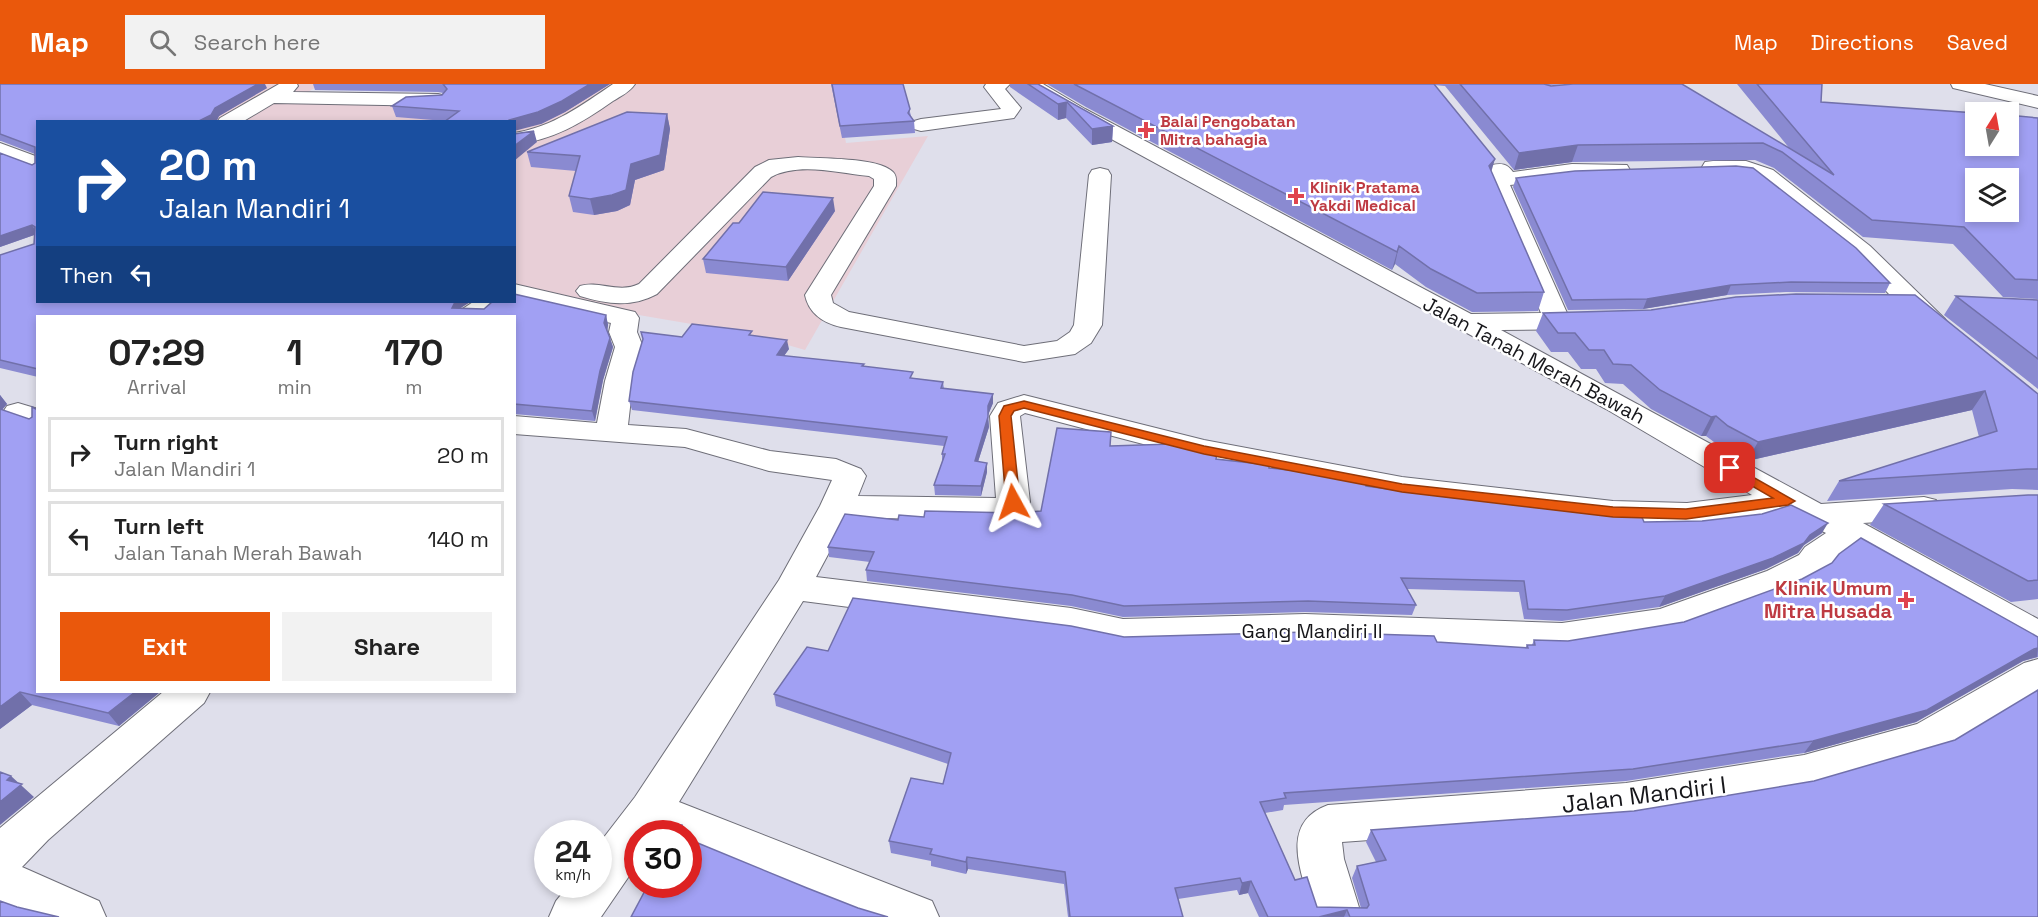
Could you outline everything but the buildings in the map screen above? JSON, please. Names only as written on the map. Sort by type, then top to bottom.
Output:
[{"type":"street","points":[[231,120],[294,84]]},
{"type":"street","points":[[516,139],[544,135],[564,125],[626,84]]},
{"type":"street","points":[[921,125],[1007,114],[1011,108],[993,87],[1001,84]]},
{"type":"street","name":"Jalan Tanah Merah Bawah","points":[[1030,84],[1078,113],[1616,403],[1788,501],[1852,532],[2038,636]]},
{"type":"street","points":[[1960,84],[2038,102]]},
{"type":"street","points":[[270,98],[438,100]]},
{"type":"street","points":[[0,149],[36,164]]},
{"type":"street","points":[[1486,152],[1507,178]]},
{"type":"street","points":[[516,273],[615,298],[638,295],[648,289],[764,172],[777,165],[798,163],[874,170],[885,176],[885,186],[818,296],[819,304],[824,310],[841,319],[1024,354],[1065,348],[1081,337],[1088,325],[1100,175]]},
{"type":"street","points":[[1686,168],[1746,167],[1765,175],[1881,269],[1911,303],[1957,343]]},
{"type":"street","points":[[1558,322],[1497,182],[1507,178],[1572,171],[1640,170]]},
{"type":"street","points":[[516,293],[626,318],[623,332],[629,347],[619,381],[611,434]]},
{"type":"street","points":[[471,315],[489,303]]},
{"type":"street","points":[[1876,303],[1946,305]]},
{"type":"street","points":[[1466,322],[1611,320]]},
{"type":"street","points":[[837,506],[994,510],[1008,507],[1013,502],[1005,416],[1009,409],[1024,404],[1204,450],[1414,489],[1613,512],[1686,514],[1788,501]]},
{"type":"street","points":[[516,425],[686,438],[769,461],[836,469],[850,476],[814,551],[793,587],[650,810],[612,862]]},
{"type":"street","points":[[1818,515],[1954,506]]},
{"type":"street","name":"Gang Mandiri II","points":[[793,587],[1071,622],[1123,633],[1305,628],[1562,637],[1663,622],[1748,592],[1798,572],[1852,532]]},
{"type":"street","name":"Jalan Mandiri I","points":[[1338,917],[1321,859],[1318,835],[1328,824],[1626,802],[1804,773],[1928,738],[2038,674]]},
{"type":"street","points":[[82,917],[0,866],[6,852],[32,826],[189,693]]},
{"type":"street","points":[[650,810],[915,917]]},
{"type":"street","points":[[573,917],[586,898]]},
{"type":"shaded area","points":[[218,84],[321,84],[308,92],[494,103],[537,84],[836,84],[846,143],[928,136],[805,350],[750,334],[586,306],[516,285],[516,120],[47,120]]},
{"type":"place","name":"Balai Pengobatan Mitra bahagia","points":[[1146,130]]},
{"type":"place","name":"Klinik Pratama Yakdi Medical","points":[[1296,196]]},
{"type":"place","name":"Klinik Umum Mitra Husada","points":[[1906,600]]},
{"type":"route","points":[[1013,502],[1005,416],[1009,409],[1024,404],[1204,450],[1402,488],[1613,512],[1686,514],[1788,501],[1730,468]]}]
